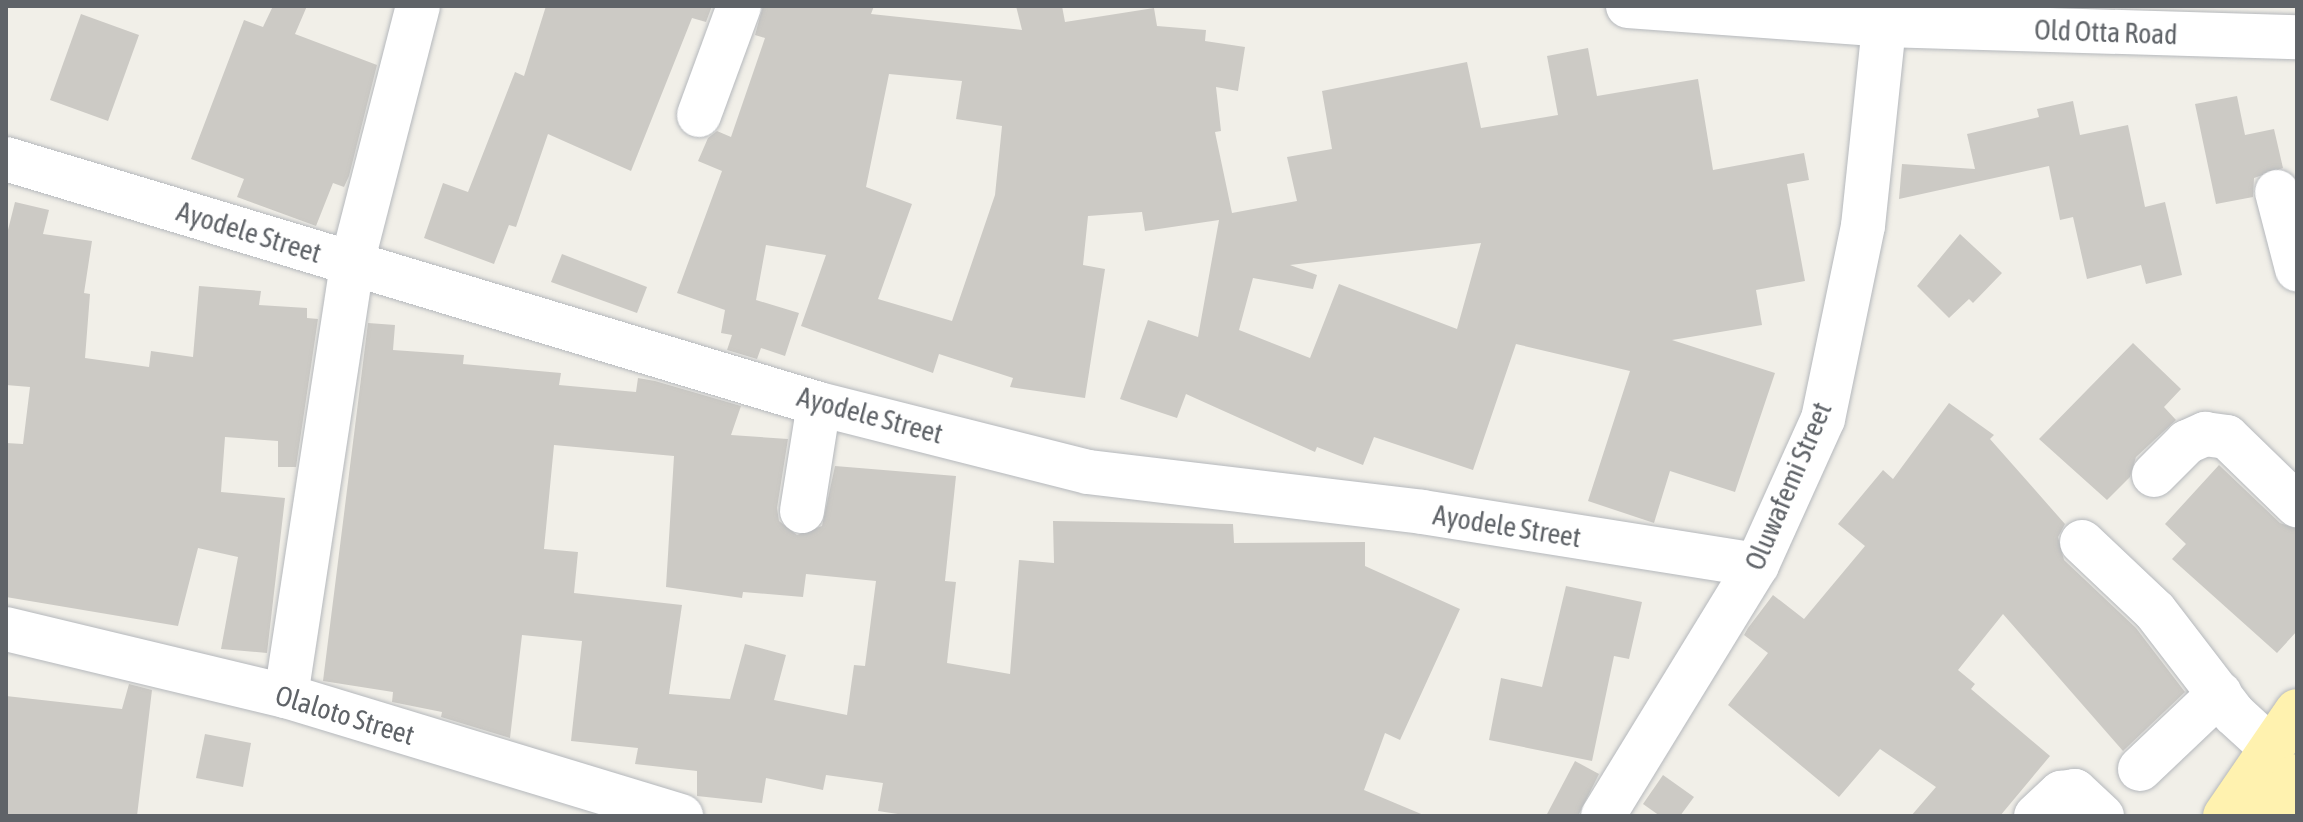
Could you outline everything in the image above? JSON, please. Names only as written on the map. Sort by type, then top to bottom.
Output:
[{"type":"main road","points":[[2268,816],[2297,711]]},
{"type":"main road","points":[[2225,816],[2284,761]]},
{"type":"street","points":[[286,696],[352,263],[418,6]]},
{"type":"street","points":[[699,115],[739,6]]},
{"type":"street","name":"Old Otta Road","points":[[1628,6],[1884,25],[1940,16],[2148,34],[2297,37]]},
{"type":"street","name":"Oluwafemi Street","points":[[1603,816],[1757,565],[1823,419],[1851,302],[1884,25]]},
{"type":"street","name":"Ayodele Street","points":[[6,159],[819,404],[1088,472],[1422,512],[1757,565]]},
{"type":"street","points":[[2277,192],[2297,269]]},
{"type":"street","points":[[802,511],[819,404]]},
{"type":"street","points":[[2154,475],[2187,442],[2205,434],[2227,437],[2297,505]]},
{"type":"street","points":[[2082,542],[2155,611],[2220,693],[2284,761]]},
{"type":"street","name":"Olaloto Street","points":[[6,629],[286,696],[681,816]]},
{"type":"street","points":[[2140,769],[2220,693]]},
{"type":"street","points":[[2036,816],[2061,793],[2075,791],[2102,816]]},
{"type":"building","points":[[273,6],[307,6],[295,34],[377,65],[349,176],[344,187],[333,183],[316,226],[237,197],[244,179],[191,159],[244,20],[263,27]]},
{"type":"building","points":[[546,6],[712,6],[706,22],[692,18],[631,171],[548,134],[516,227],[509,225],[494,264],[424,238],[443,183],[468,192],[515,72],[524,76]]},
{"type":"building","points":[[763,6],[874,6],[871,14],[1022,30],[1016,6],[1062,6],[1065,22],[1154,8],[1157,26],[1206,30],[1205,41],[1245,47],[1238,91],[1216,87],[1221,131],[1215,132],[1232,213],[1297,201],[1287,157],[1332,149],[1322,91],[1467,62],[1481,128],[1558,115],[1547,56],[1588,48],[1597,96],[1698,79],[1713,170],[1804,153],[1809,180],[1787,184],[1805,281],[1756,290],[1762,325],[1672,340],[1775,373],[1735,492],[1670,471],[1654,523],[1588,501],[1630,371],[1516,344],[1473,470],[1374,437],[1363,465],[1317,447],[1315,452],[1186,394],[1177,418],[1120,399],[1148,320],[1198,337],[1219,220],[1145,231],[1142,212],[1088,216],[1083,265],[1105,269],[1085,398],[1010,387],[1013,378],[939,354],[933,373],[801,326],[826,255],[766,245],[756,300],[799,313],[785,356],[761,348],[757,359],[727,350],[732,335],[721,333],[725,310],[677,293],[722,171],[698,161],[708,138],[717,131],[731,137],[765,38],[755,35]],"holes":[[[889,74],[962,81],[956,119],[1002,126],[995,195],[952,321],[878,299],[912,204],[866,187]],[[1481,243],[1457,329],[1339,284],[1310,358],[1239,330],[1253,278],[1313,289],[1317,275],[1290,265]]]},
{"type":"building","points":[[81,14],[139,35],[108,121],[50,100]]},
{"type":"building","points":[[2237,96],[2245,135],[2274,129],[2283,168],[2254,178],[2253,197],[2216,204],[2195,104]]},
{"type":"building","points":[[2073,101],[2080,135],[2128,125],[2145,207],[2165,202],[2182,275],[2146,284],[2141,265],[2087,279],[2073,217],[2060,220],[2049,166],[1899,199],[1902,164],[1975,169],[1967,134],[2039,117],[2037,109]]},
{"type":"building","points":[[15,202],[49,210],[43,234],[92,241],[84,293],[90,294],[85,358],[149,367],[151,351],[193,357],[199,286],[261,291],[259,305],[307,308],[307,318],[318,319],[296,467],[278,467],[278,441],[225,437],[221,492],[285,498],[267,653],[221,649],[238,557],[198,548],[178,626],[6,597],[6,443],[23,444],[30,387],[6,385],[6,238]]},
{"type":"building","points":[[1960,234],[2002,273],[1973,303],[1969,299],[1949,318],[1917,286]]},
{"type":"building","points":[[562,254],[647,287],[637,313],[551,282]]},
{"type":"building","points":[[368,323],[395,325],[393,350],[464,355],[463,364],[561,373],[559,385],[636,392],[638,378],[741,406],[731,435],[788,439],[777,508],[779,521],[797,535],[822,526],[835,466],[956,476],[945,581],[956,582],[947,663],[1010,674],[1019,560],[1054,563],[1053,521],[1233,524],[1234,543],[1365,542],[1365,566],[1460,609],[1400,740],[1385,733],[1364,790],[1426,816],[911,816],[878,811],[883,783],[826,775],[823,790],[766,778],[762,803],[697,796],[697,771],[635,764],[638,748],[571,741],[582,641],[522,635],[510,738],[441,717],[442,712],[392,702],[393,692],[323,681]],"holes":[[[554,445],[674,456],[666,587],[742,598],[743,592],[803,597],[806,574],[876,581],[865,666],[854,665],[847,715],[774,700],[786,655],[745,644],[730,699],[669,694],[682,605],[574,593],[578,552],[544,549]]]},
{"type":"building","points":[[2133,343],[2181,389],[2164,407],[2176,420],[2136,457],[2130,477],[2107,500],[2039,439]]},
{"type":"building","points":[[1949,403],[1994,435],[1990,439],[2065,524],[2058,537],[2064,560],[2136,628],[2185,692],[2123,751],[2003,614],[1958,670],[1975,684],[1971,689],[2050,756],[2000,816],[1911,816],[1936,787],[1880,749],[1839,797],[1728,705],[1768,653],[1744,635],[1748,628],[1773,595],[1804,619],[1865,546],[1838,524],[1883,470],[1893,479]]},
{"type":"building","points":[[2219,465],[2280,523],[2297,529],[2297,631],[2277,653],[2172,559],[2186,544],[2165,524]]},
{"type":"building","points":[[1566,586],[1642,602],[1629,659],[1614,656],[1592,761],[1489,740],[1501,678],[1542,687]]},
{"type":"building","points":[[129,684],[152,690],[137,816],[6,816],[6,696],[122,709]]},
{"type":"building","points":[[205,734],[251,743],[243,787],[196,778]]},
{"type":"building","points":[[1575,761],[1599,774],[1578,816],[1546,816]]},
{"type":"building","points":[[1663,775],[1694,797],[1680,816],[1660,816],[1643,804]]}]
